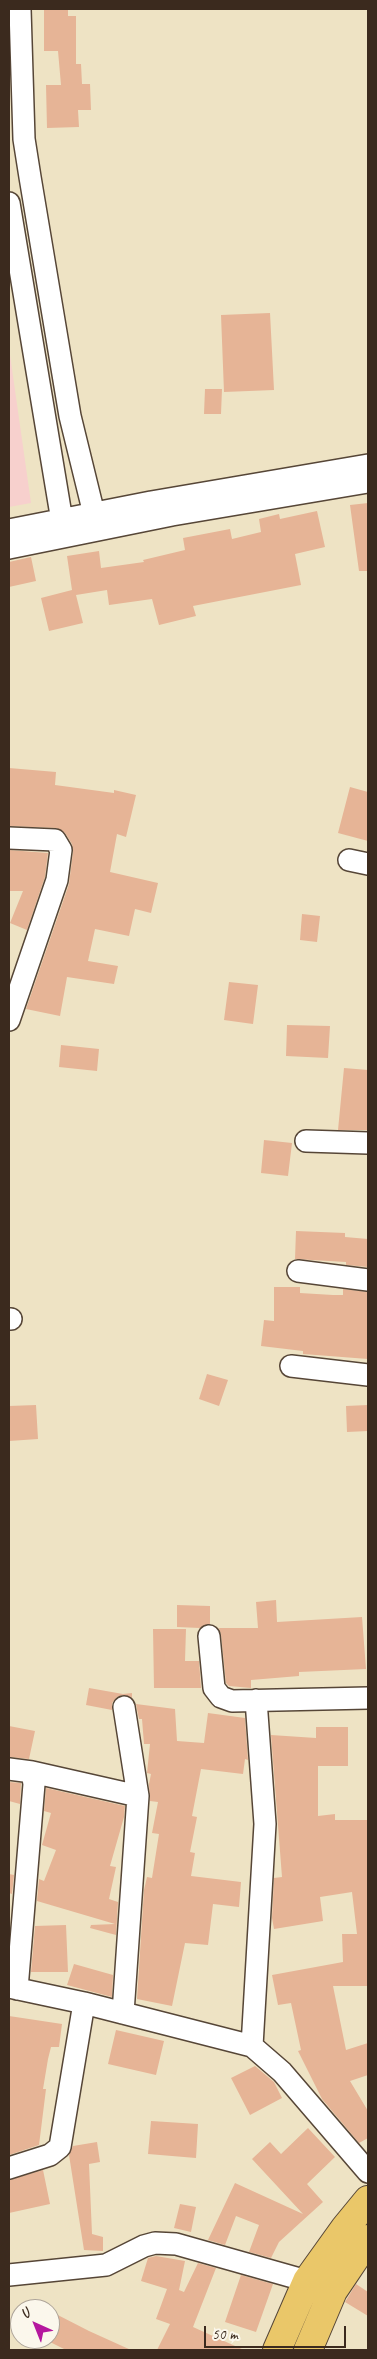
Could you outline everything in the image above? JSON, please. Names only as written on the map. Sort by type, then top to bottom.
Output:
[{"type":"highway","points":[[277,2350],[307,2280],[368,2200]]},
{"type":"highway","points":[[308,2350],[333,2291],[368,2239]]},
{"type":"street","points":[[20,9],[24,139],[67,396],[94,514]]},
{"type":"street","points":[[9,203],[64,528]]},
{"type":"street","points":[[43,400],[67,396]]},
{"type":"street","points":[[9,530],[64,528],[172,515],[248,494],[368,465]]},
{"type":"street","points":[[9,548],[64,528],[94,514],[248,494],[368,482]]},
{"type":"street","points":[[9,838],[54,840],[61,850],[57,880],[18,965],[9,1020]]},
{"type":"street","points":[[306,1141],[368,1143]]},
{"type":"street","points":[[298,1271],[368,1280]]},
{"type":"street","points":[[291,1366],[368,1375]]},
{"type":"street","points":[[209,1636],[212,1678],[217,1693],[232,1701],[368,1698]]},
{"type":"street","points":[[252,2046],[265,1824],[256,1700]]},
{"type":"street","points":[[123,2013],[138,1796],[124,1708]]},
{"type":"street","points":[[9,1769],[32,1772],[138,1796]]},
{"type":"street","points":[[32,1772],[34,1784],[13,1988],[84,2003],[252,2046],[282,2072],[368,2172]]},
{"type":"street","points":[[9,2168],[50,2155],[60,2147],[84,2003]]},
{"type":"street","points":[[9,2275],[106,2264],[155,2243],[176,2244],[307,2280]]},
{"type":"shaded area","points":[[9,348],[31,503],[9,507]]},
{"type":"building","points":[[44,9],[68,9],[68,16],[76,16],[76,64],[81,64],[82,84],[90,84],[91,110],[78,110],[79,127],[47,128],[46,85],[61,85],[58,51],[44,51]]},
{"type":"building","points":[[270,313],[274,390],[224,392],[221,315]]},
{"type":"building","points":[[205,389],[222,389],[221,414],[204,414]]},
{"type":"building","points":[[368,503],[368,571],[359,571],[350,505]]},
{"type":"building","points":[[317,511],[325,547],[295,554],[301,585],[193,606],[196,616],[159,625],[152,599],[109,605],[107,590],[76,595],[83,623],[49,631],[41,598],[72,590],[67,556],[99,551],[101,568],[144,562],[143,560],[185,550],[183,538],[230,529],[232,539],[261,532],[259,519],[279,514],[280,519]]},
{"type":"building","points":[[31,557],[36,581],[9,587],[9,562]]},
{"type":"building","points":[[9,768],[56,772],[55,785],[114,793],[114,790],[136,795],[126,837],[117,834],[110,872],[158,883],[151,913],[135,909],[129,936],[95,929],[88,961],[118,966],[114,984],[67,977],[60,1016],[26,1009],[69,884],[73,852],[72,844],[65,833],[56,828],[9,826]]},
{"type":"building","points":[[350,787],[368,792],[368,841],[338,833]]},
{"type":"building","points":[[9,850],[48,853],[45,877],[27,930],[10,923],[23,891],[9,891]]},
{"type":"building","points":[[302,914],[320,916],[317,942],[300,940]]},
{"type":"building","points":[[229,982],[258,985],[253,1024],[224,1020]]},
{"type":"building","points":[[287,1025],[330,1026],[328,1058],[286,1056]]},
{"type":"building","points":[[61,1045],[99,1049],[97,1071],[59,1067]]},
{"type":"building","points":[[344,1068],[368,1070],[368,1130],[338,1130]]},
{"type":"building","points":[[264,1140],[292,1143],[288,1176],[261,1173]]},
{"type":"building","points":[[296,1231],[345,1233],[345,1237],[368,1239],[368,1267],[346,1265],[346,1262],[295,1259]]},
{"type":"building","points":[[274,1287],[300,1287],[300,1293],[333,1295],[343,1295],[343,1289],[368,1292],[368,1359],[303,1354],[303,1351],[261,1346],[264,1320],[274,1321]]},
{"type":"building","points":[[207,1374],[228,1380],[219,1406],[199,1399]]},
{"type":"building","points":[[36,1405],[38,1439],[9,1441],[9,1406]]},
{"type":"building","points":[[368,1405],[368,1431],[347,1432],[346,1406]]},
{"type":"building","points":[[276,1600],[277,1622],[362,1617],[366,1669],[299,1672],[299,1676],[251,1680],[251,1688],[229,1686],[226,1683],[219,1628],[258,1628],[256,1602]]},
{"type":"building","points":[[177,1605],[210,1606],[210,1624],[200,1628],[177,1627]]},
{"type":"building","points":[[153,1629],[186,1629],[185,1661],[199,1661],[201,1688],[154,1688]]},
{"type":"building","points":[[89,1688],[123,1694],[132,1693],[132,1698],[123,1695],[117,1697],[112,1703],[112,1710],[86,1705]]},
{"type":"building","points":[[136,1704],[175,1709],[177,1741],[204,1743],[208,1713],[245,1718],[248,1760],[245,1759],[243,1774],[201,1769],[192,1816],[197,1817],[190,1852],[195,1853],[191,1876],[241,1882],[239,1907],[213,1904],[208,1945],[185,1943],[172,2006],[137,1999],[144,1890],[147,1877],[152,1878],[159,1834],[152,1833],[158,1802],[150,1801],[149,1784],[151,1774],[147,1773],[150,1744],[144,1744],[142,1719],[139,1719]]},
{"type":"building","points":[[9,1726],[35,1731],[29,1759],[9,1757]]},
{"type":"building","points":[[316,1727],[348,1727],[348,1766],[318,1766],[318,1816],[335,1814],[335,1820],[368,1820],[368,1986],[333,1986],[346,2050],[368,2043],[368,2075],[350,2081],[368,2111],[368,2138],[359,2143],[322,2099],[298,2051],[301,2050],[291,2003],[278,2005],[272,1975],[343,1962],[342,1934],[357,1934],[352,1892],[320,1897],[323,1921],[274,1929],[272,1918],[274,1878],[282,1877],[271,1735],[316,1738]]},
{"type":"building","points":[[9,1782],[21,1783],[20,1804],[9,1801]]},
{"type":"building","points":[[46,1788],[125,1806],[124,1817],[110,1866],[116,1867],[109,1899],[118,1902],[116,1935],[90,1928],[91,1925],[115,1924],[37,1901],[39,1879],[44,1881],[56,1850],[42,1845],[51,1813],[44,1811]]},
{"type":"building","points":[[9,1874],[14,1875],[12,1894],[9,1893]]},
{"type":"building","points":[[66,1925],[68,1972],[31,1972],[35,1926]]},
{"type":"building","points":[[74,1964],[113,1975],[112,1997],[67,1985]]},
{"type":"building","points":[[9,2016],[62,2024],[59,2047],[51,2047],[48,2059],[43,2089],[46,2089],[39,2145],[9,2155]]},
{"type":"building","points":[[116,2030],[164,2041],[156,2075],[108,2064]]},
{"type":"building","points":[[255,2066],[274,2082],[282,2098],[250,2115],[231,2078]]},
{"type":"building","points":[[151,2121],[198,2124],[196,2158],[148,2154]]},
{"type":"building","points":[[308,2128],[335,2157],[307,2184],[323,2202],[279,2242],[271,2258],[249,2252],[259,2225],[236,2216],[225,2245],[208,2240],[235,2183],[303,2214],[252,2159],[270,2142],[281,2154]]},
{"type":"building","points":[[97,2142],[100,2162],[89,2164],[92,2234],[103,2237],[103,2251],[84,2250],[69,2155],[73,2146]]},
{"type":"building","points":[[43,2170],[50,2204],[9,2213],[9,2180]]},
{"type":"building","points":[[180,2204],[196,2207],[191,2232],[174,2228]]},
{"type":"building","points":[[156,2256],[185,2261],[179,2290],[184,2292],[198,2263],[216,2268],[193,2327],[244,2350],[157,2350],[170,2324],[156,2319],[167,2289],[141,2281],[148,2258]]},
{"type":"building","points":[[241,2275],[273,2284],[256,2332],[225,2322]]},
{"type":"building","points":[[356,2284],[368,2292],[368,2316],[345,2302]]},
{"type":"building","points":[[60,2316],[131,2350],[66,2350],[60,2347]]}]
